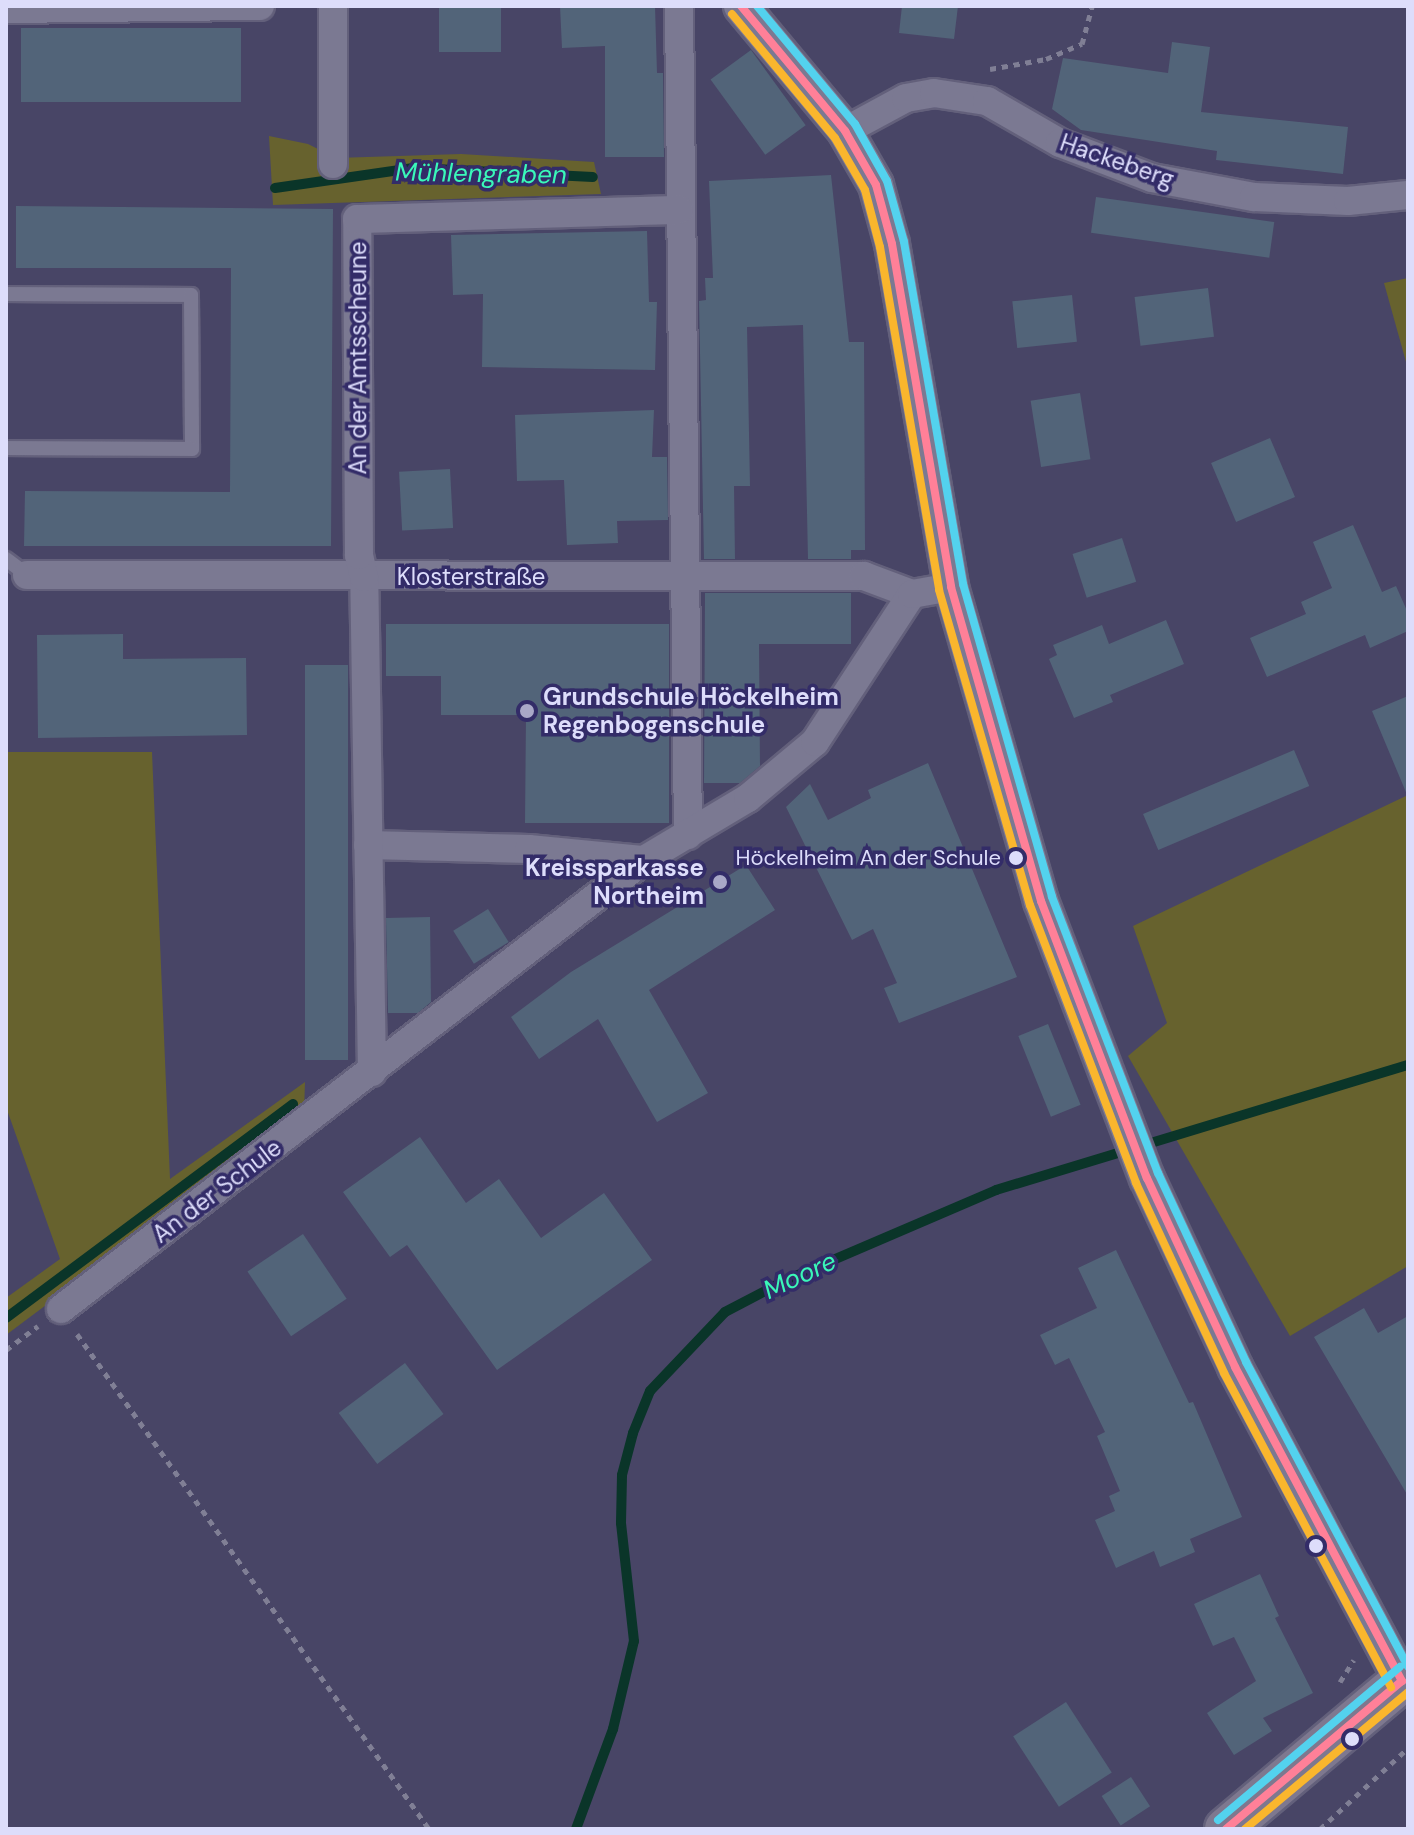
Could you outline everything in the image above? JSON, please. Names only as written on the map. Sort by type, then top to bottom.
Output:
[{"type":"main road","points":[[1226,1829],[1406,1686]]},
{"type":"street","points":[[6,9],[260,6]]},
{"type":"street","points":[[333,6],[333,164]]},
{"type":"street","points":[[679,6],[688,835]]},
{"type":"street","points":[[741,6],[845,131],[876,185],[892,244],[951,587],[1041,901],[1125,1130],[1147,1178],[1235,1367],[1406,1686]]},
{"type":"street","name":"Hackeberg","points":[[845,131],[906,98],[958,96],[987,101],[1060,143],[1152,178],[1254,197],[1348,201],[1408,195]]},
{"type":"street","name":"An der Amtsscheune","points":[[364,577],[359,555],[357,219],[679,210]]},
{"type":"street","name":"Klosterstraße","points":[[16,567],[364,577],[864,576],[912,594]]},
{"type":"street","points":[[364,577],[372,1072]]},
{"type":"street","points":[[912,594],[951,587]]},
{"type":"street","name":"An der Schule","points":[[61,1309],[644,860],[748,798],[815,742],[912,594]]},
{"type":"street","points":[[368,845],[529,849],[644,860]]},
{"type":"lane","points":[[6,294],[191,295],[192,449],[6,448]]},
{"type":"path","points":[[958,96],[974,72],[1046,59],[1082,44],[1092,6]]},
{"type":"path","points":[[6,1350],[61,1309],[429,1829]]},
{"type":"path","points":[[1320,1829],[1408,1748]]},
{"type":"shaded area","points":[[269,136],[308,144],[336,158],[461,154],[594,162],[601,194],[273,205]]},
{"type":"shaded area","points":[[1408,278],[1408,369],[1384,283]]},
{"type":"shaded area","points":[[6,752],[152,752],[170,1179],[305,1082],[304,1112],[6,1335],[6,1298],[60,1259],[6,1107]]},
{"type":"shaded area","points":[[1408,795],[1408,1266],[1290,1336],[1128,1056],[1167,1023],[1133,926]]},
{"type":"building","points":[[439,6],[501,6],[501,52],[439,52]]},
{"type":"building","points":[[560,6],[655,6],[657,73],[663,73],[664,157],[605,157],[605,46],[562,48]]},
{"type":"building","points":[[902,6],[958,6],[954,39],[899,33]]},
{"type":"building","points":[[21,28],[241,28],[241,102],[21,102]]},
{"type":"building","points":[[1172,42],[1210,47],[1201,112],[1348,127],[1343,174],[1216,160],[1217,151],[1081,130],[1052,109],[1063,58],[1168,73]]},
{"type":"building","points":[[751,50],[806,125],[765,155],[711,79]]},
{"type":"building","points":[[831,175],[849,342],[864,342],[865,550],[851,550],[851,559],[808,559],[803,325],[747,327],[750,486],[734,486],[735,559],[704,559],[699,301],[706,300],[705,278],[713,278],[709,181]]},
{"type":"building","points":[[1096,197],[1274,222],[1269,258],[1091,233]]},
{"type":"building","points":[[16,206],[333,209],[331,546],[24,546],[25,491],[230,492],[231,268],[16,268]]},
{"type":"building","points":[[647,231],[649,302],[657,302],[655,370],[482,367],[483,294],[453,295],[451,235]]},
{"type":"building","points":[[1208,288],[1214,337],[1141,346],[1135,297]]},
{"type":"building","points":[[1072,295],[1077,342],[1017,348],[1012,301]]},
{"type":"building","points":[[1080,393],[1090,459],[1041,467],[1031,401]]},
{"type":"building","points":[[654,410],[652,457],[667,457],[668,520],[617,521],[618,543],[567,545],[564,480],[517,481],[515,415]]},
{"type":"building","points":[[1270,438],[1295,497],[1236,522],[1211,463]]},
{"type":"building","points":[[450,469],[453,528],[402,531],[399,472]]},
{"type":"building","points":[[1353,525],[1382,592],[1396,586],[1408,613],[1408,631],[1370,648],[1365,635],[1267,677],[1250,638],[1306,614],[1301,602],[1332,588],[1313,542]]},
{"type":"building","points":[[1122,538],[1136,582],[1087,598],[1073,554]]},
{"type":"building","points":[[705,593],[851,593],[851,644],[759,644],[760,766],[740,783],[704,783]]},
{"type":"building","points":[[1166,620],[1184,664],[1110,695],[1113,702],[1074,718],[1049,659],[1057,655],[1053,645],[1102,625],[1109,644]]},
{"type":"building","points":[[386,624],[669,624],[669,823],[525,823],[526,715],[441,715],[441,676],[386,676]]},
{"type":"building","points":[[123,634],[123,659],[246,658],[247,735],[38,738],[37,635]]},
{"type":"building","points":[[305,665],[348,665],[348,1060],[305,1060]]},
{"type":"building","points":[[1408,696],[1408,797],[1372,711]]},
{"type":"building","points":[[1294,750],[1309,786],[1158,850],[1143,814]]},
{"type":"building","points":[[928,763],[1017,977],[899,1023],[884,988],[897,983],[873,929],[852,940],[786,807],[810,784],[828,820],[871,798],[868,790]]},
{"type":"building","points":[[746,865],[775,910],[649,990],[708,1093],[657,1122],[598,1019],[539,1059],[511,1017],[571,972]]},
{"type":"building","points":[[488,909],[509,942],[474,964],[453,931]]},
{"type":"building","points":[[430,917],[431,1002],[418,1013],[388,1013],[386,918]]},
{"type":"building","points":[[1048,1024],[1081,1105],[1051,1117],[1018,1036]]},
{"type":"building","points":[[420,1137],[466,1203],[499,1179],[541,1238],[604,1193],[652,1260],[497,1370],[407,1245],[390,1257],[343,1192]]},
{"type":"building","points":[[303,1234],[347,1299],[291,1336],[247,1271]]},
{"type":"building","points":[[1116,1250],[1189,1403],[1193,1402],[1242,1517],[1190,1539],[1195,1552],[1160,1567],[1154,1551],[1116,1568],[1095,1520],[1115,1511],[1109,1496],[1120,1491],[1097,1436],[1105,1432],[1069,1358],[1055,1365],[1040,1335],[1097,1308],[1078,1268]]},
{"type":"building","points":[[1364,1308],[1378,1333],[1408,1316],[1408,1496],[1314,1337]]},
{"type":"building","points":[[405,1363],[444,1414],[377,1464],[339,1413]]},
{"type":"building","points":[[1260,1574],[1279,1616],[1275,1618],[1313,1693],[1263,1718],[1272,1731],[1234,1755],[1207,1713],[1256,1681],[1234,1637],[1213,1646],[1194,1604]]},
{"type":"building","points":[[1066,1702],[1112,1772],[1059,1807],[1013,1736]]},
{"type":"building","points":[[1131,1777],[1150,1806],[1121,1825],[1102,1796]]},
{"type":"waterway","name":"Mühlengraben","points":[[275,188],[414,168],[593,177]]},
{"type":"waterway","name":"Moore","points":[[576,1829],[613,1729],[634,1641],[621,1523],[622,1475],[633,1433],[650,1391],[725,1312],[784,1281],[996,1190],[1408,1065]]},
{"type":"waterway","points":[[6,1318],[293,1104]]},
{"type":"transit line","points":[[741,6],[845,131],[876,185],[892,244],[951,587],[1041,901],[1147,1178],[1235,1367],[1402,1681]]},
{"type":"transit line","points":[[757,6],[855,124],[887,181],[904,242],[963,584],[1052,897],[1158,1173],[1246,1362],[1408,1667]]},
{"type":"transit line","points":[[732,14],[835,138],[865,190],[880,247],[939,590],[1030,905],[1136,1183],[1224,1373],[1391,1687]]},
{"type":"transit line","points":[[1218,1820],[1400,1667]]},
{"type":"transit line","points":[[1226,1829],[1402,1681]]},
{"type":"transit line","points":[[1245,1829],[1408,1692]]},
{"type":"place","name":"Grundschule Höckelheim Regenbogenschule","points":[[527,711]]},
{"type":"place","name":"Höckelheim An der Schule","points":[[1016,858]]},
{"type":"place","name":"Kreissparkasse Northeim","points":[[720,882]]}]
